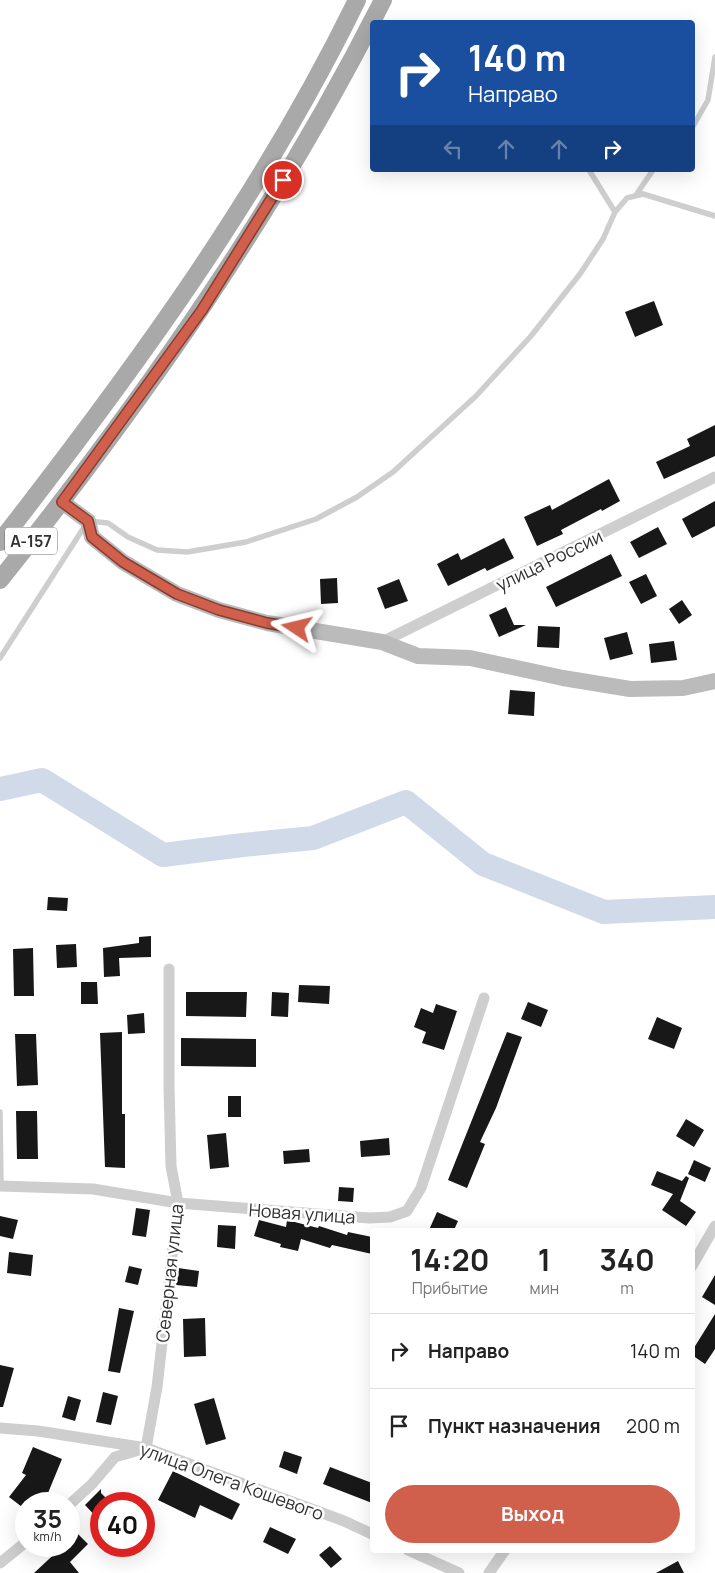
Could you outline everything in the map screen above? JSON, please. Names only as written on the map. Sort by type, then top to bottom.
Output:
[{"type":"main road","name":"А-157","points":[[0,542],[130,370],[222,237],[338,39],[357,0]]},
{"type":"main road","name":"А-157","points":[[373,20],[383,0]]},
{"type":"main road","name":"А-157","points":[[0,580],[62,502],[157,374],[244,245],[357,52],[370,26]]},
{"type":"street","name":"улица России","points":[[382,642],[715,477]]},
{"type":"street","points":[[62,502],[88,521],[92,537],[123,562],[177,594],[219,610],[267,623],[382,642],[418,656],[470,658],[563,678],[630,689],[683,688],[715,681]]},
{"type":"street","name":"Северная улица","points":[[146,1448],[157,1387],[178,1203],[171,1166],[168,1087],[169,969]]},
{"type":"street","name":"Новая улица","points":[[0,1186],[93,1189],[178,1203],[369,1218],[390,1217],[407,1212],[421,1188],[484,998]]},
{"type":"street","points":[[695,1261],[715,1226]]},
{"type":"street","name":"улица Олега Кошевого","points":[[0,1428],[38,1430],[146,1448],[344,1521],[370,1533]]},
{"type":"street","points":[[80,1495],[115,1457],[146,1448]]},
{"type":"street","points":[[0,1563],[15,1551]]},
{"type":"street","points":[[415,1553],[459,1573]]},
{"type":"street","points":[[489,1573],[503,1553]]},
{"type":"lane","points":[[695,123],[708,100],[715,56]]},
{"type":"lane","points":[[590,172],[615,212]]},
{"type":"lane","points":[[636,195],[652,172]]},
{"type":"lane","points":[[0,658],[88,521],[108,522],[128,537],[157,550],[187,552],[246,542],[277,534],[316,519],[358,497],[393,472],[426,444],[476,396],[531,336],[580,274],[603,239],[615,212],[627,198],[643,194],[715,216]]},
{"type":"lane","points":[[0,1112],[0,1186]]},
{"type":"building","points":[[654,301],[663,325],[635,337],[625,312]]},
{"type":"building","points":[[715,425],[715,456],[664,479],[656,462],[690,446],[687,439]]},
{"type":"building","points":[[609,479],[620,501],[561,530],[563,534],[537,546],[524,517],[550,505],[552,510]]},
{"type":"building","points":[[715,501],[715,526],[692,538],[682,519]]},
{"type":"building","points":[[658,527],[667,544],[639,558],[630,542]]},
{"type":"building","points":[[504,538],[514,558],[487,571],[485,568],[448,586],[437,564],[458,553],[461,560]]},
{"type":"building","points":[[611,554],[622,576],[556,607],[546,587]]},
{"type":"building","points":[[646,574],[657,596],[641,604],[629,582]]},
{"type":"building","points":[[337,578],[338,603],[321,604],[320,579]]},
{"type":"building","points":[[399,579],[408,601],[385,609],[377,588]]},
{"type":"building","points":[[682,600],[692,615],[679,624],[669,609]]},
{"type":"building","points":[[506,607],[514,625],[526,625],[499,637],[489,615]]},
{"type":"building","points":[[538,626],[560,627],[559,648],[537,647]]},
{"type":"building","points":[[627,632],[633,654],[610,660],[604,638]]},
{"type":"building","points":[[674,641],[677,660],[651,663],[649,644]]},
{"type":"building","points":[[510,690],[535,692],[534,716],[508,714]]},
{"type":"building","points":[[48,897],[68,898],[67,911],[47,910]]},
{"type":"building","points":[[151,936],[151,957],[119,958],[120,976],[104,977],[103,948],[139,943],[139,937]]},
{"type":"building","points":[[76,944],[77,967],[57,968],[56,945]]},
{"type":"building","points":[[33,948],[34,996],[14,996],[13,949]]},
{"type":"building","points":[[81,982],[97,982],[98,1004],[81,1004]]},
{"type":"building","points":[[299,985],[330,986],[329,1004],[298,1002]]},
{"type":"building","points":[[186,992],[247,992],[246,1017],[186,1016]]},
{"type":"building","points":[[272,992],[289,993],[288,1017],[271,1016]]},
{"type":"building","points":[[528,1002],[548,1010],[541,1027],[521,1019]]},
{"type":"building","points":[[436,1004],[457,1011],[444,1050],[422,1043],[426,1032],[414,1027],[421,1008],[433,1013]]},
{"type":"building","points":[[144,1013],[145,1033],[128,1034],[127,1015]]},
{"type":"building","points":[[657,1017],[682,1028],[674,1049],[648,1039]]},
{"type":"building","points":[[122,1032],[122,1114],[125,1114],[125,1168],[105,1167],[100,1033]]},
{"type":"building","points":[[507,1032],[522,1037],[496,1108],[480,1142],[485,1144],[467,1188],[448,1180]]},
{"type":"building","points":[[15,1034],[36,1034],[38,1085],[17,1086]]},
{"type":"building","points":[[181,1038],[256,1039],[256,1067],[181,1066]]},
{"type":"building","points":[[228,1096],[241,1096],[241,1117],[228,1117]]},
{"type":"building","points":[[16,1111],[37,1111],[38,1159],[17,1159]]},
{"type":"building","points":[[686,1119],[704,1130],[694,1147],[676,1136]]},
{"type":"building","points":[[226,1133],[229,1167],[210,1169],[207,1135]]},
{"type":"building","points":[[389,1138],[390,1155],[361,1157],[360,1141]]},
{"type":"building","points":[[309,1149],[310,1162],[284,1164],[283,1151]]},
{"type":"building","points":[[694,1160],[711,1168],[705,1182],[688,1174]]},
{"type":"building","points":[[657,1171],[682,1181],[686,1176],[689,1178],[680,1201],[696,1212],[686,1226],[662,1210],[673,1194],[651,1185]]},
{"type":"building","points":[[339,1187],[354,1188],[353,1202],[338,1201]]},
{"type":"building","points":[[136,1208],[150,1210],[146,1237],[132,1235]]},
{"type":"building","points":[[437,1212],[458,1221],[455,1228],[430,1228]]},
{"type":"building","points":[[0,1216],[18,1220],[13,1239],[0,1236]]},
{"type":"building","points":[[259,1220],[286,1227],[287,1220],[318,1228],[319,1226],[347,1235],[348,1232],[370,1237],[370,1254],[332,1245],[330,1248],[301,1239],[298,1251],[280,1247],[281,1244],[254,1236]]},
{"type":"building","points":[[218,1225],[236,1226],[235,1249],[217,1247]]},
{"type":"building","points":[[9,1252],[33,1255],[31,1276],[7,1273]]},
{"type":"building","points":[[129,1266],[142,1269],[138,1285],[125,1282]]},
{"type":"building","points":[[178,1268],[199,1271],[197,1287],[176,1285]]},
{"type":"building","points":[[715,1275],[715,1305],[702,1297]]},
{"type":"building","points":[[119,1308],[134,1311],[120,1373],[108,1371]]},
{"type":"building","points":[[715,1314],[715,1349],[705,1364],[695,1357],[695,1346]]},
{"type":"building","points":[[205,1318],[206,1356],[184,1357],[183,1319]]},
{"type":"building","points":[[0,1365],[14,1368],[3,1407],[0,1407]]},
{"type":"building","points":[[103,1392],[118,1396],[111,1425],[96,1422]]},
{"type":"building","points":[[68,1396],[81,1400],[75,1421],[62,1417]]},
{"type":"building","points":[[214,1398],[226,1439],[206,1445],[194,1404]]},
{"type":"building","points":[[33,1447],[62,1459],[48,1492],[15,1492],[15,1502],[9,1497],[26,1475],[22,1473]]},
{"type":"building","points":[[284,1451],[302,1457],[297,1474],[279,1467]]},
{"type":"building","points":[[330,1467],[370,1482],[370,1502],[323,1484]]},
{"type":"building","points":[[173,1471],[240,1504],[232,1520],[200,1505],[195,1518],[158,1500]]},
{"type":"building","points":[[90,1500],[90,1510],[85,1505]]},
{"type":"building","points":[[270,1527],[296,1539],[288,1554],[263,1542]]},
{"type":"building","points":[[80,1536],[88,1544],[80,1552]]},
{"type":"building","points":[[330,1546],[342,1559],[331,1568],[319,1555]]},
{"type":"building","points":[[51,1557],[75,1557],[70,1562],[79,1573],[34,1573]]},
{"type":"building","points":[[678,1561],[684,1573],[656,1573]]},
{"type":"waterway","points":[[0,789],[42,780],[163,855],[313,838],[406,802],[483,864],[604,912],[715,907]]},
{"type":"route","points":[[283,180],[202,310],[62,502],[88,521],[92,537],[123,562],[177,594],[219,610],[267,623],[297,628]]}]
